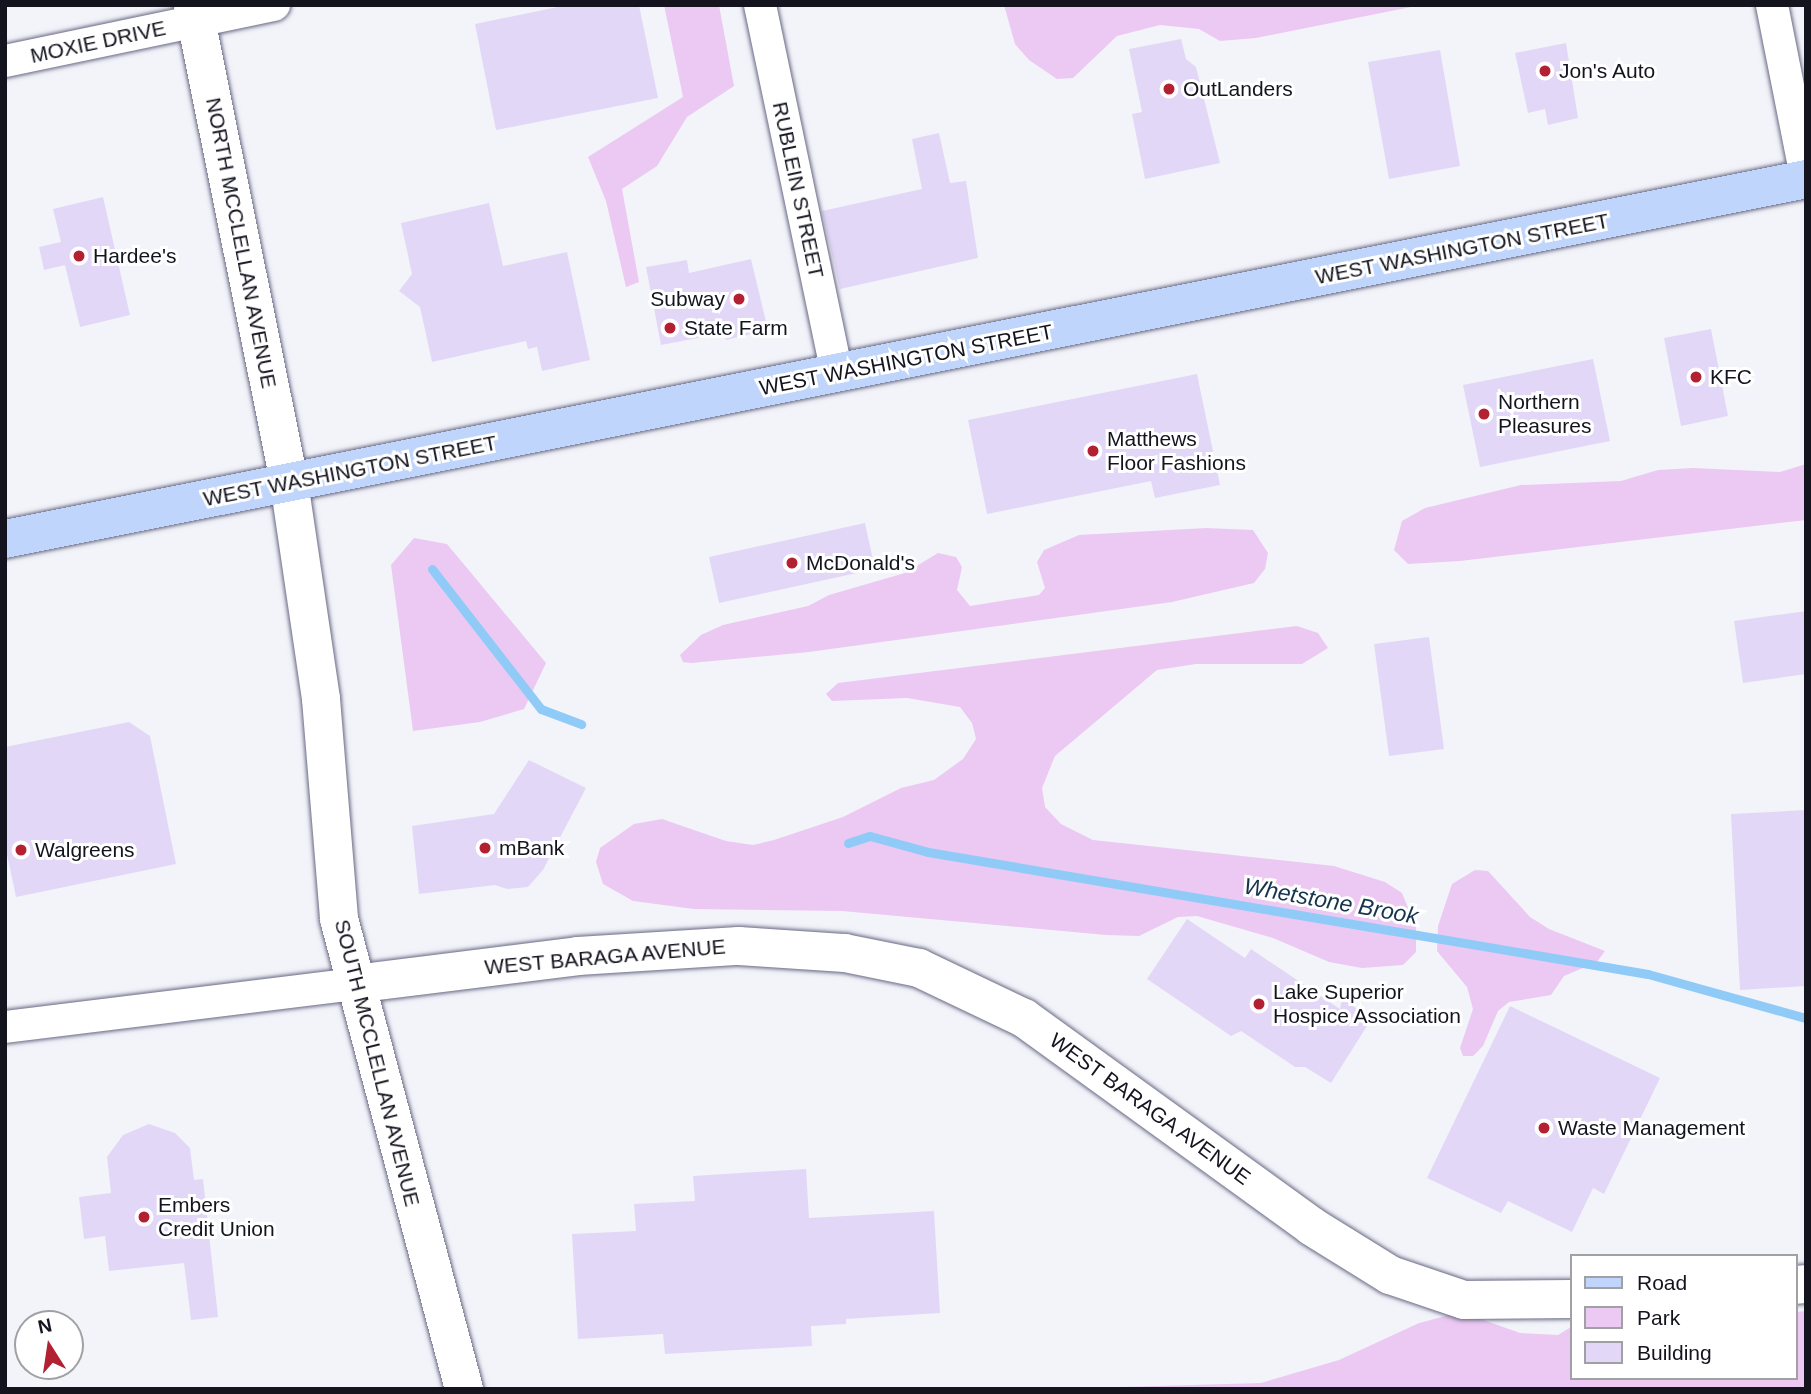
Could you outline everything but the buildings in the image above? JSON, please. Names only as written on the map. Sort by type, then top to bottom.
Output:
[{"type":"main road","name":"NORTH MCCLELLAN AVENUE","points":[[194,13],[289,482]]},
{"type":"main road","name":"WEST WASHINGTON STREET","points":[[5,540],[1806,178]]},
{"type":"main road","name":"SOUTH MCCLELLAN AVENUE","points":[[289,482],[321,699],[339,919],[354,984],[464,1389]]},
{"type":"main road","name":"WEST BARAGA AVENUE","points":[[354,984],[578,956],[725,946],[792,947],[919,968],[1024,1018],[1311,1226],[1390,1275],[1464,1300],[1570,1299]]},
{"type":"street","name":"MOXIE DRIVE","points":[[5,61],[194,13],[274,5]]},
{"type":"street","name":"RUBLEIN STREET","points":[[760,5],[837,374]]},
{"type":"street","points":[[1772,5],[1806,178]]},
{"type":"street","name":"WEST BARAGA AVENUE","points":[[5,1027],[354,984]]},
{"type":"green space","points":[[664,5],[719,5],[734,86],[687,117],[657,166],[622,189],[639,282],[626,287],[606,201],[588,157],[683,97]]},
{"type":"green space","points":[[1004,5],[1421,5],[1256,38],[1220,41],[1199,29],[1160,25],[1117,36],[1073,78],[1057,79],[1029,60],[1015,44]]},
{"type":"green space","points":[[1806,464],[1806,520],[1460,561],[1408,564],[1394,550],[1402,521],[1425,508],[1521,485],[1621,481],[1658,470],[1693,468],[1780,472]]},
{"type":"green space","points":[[1206,528],[1253,530],[1268,553],[1265,569],[1254,583],[1172,602],[809,652],[691,663],[683,662],[680,655],[701,635],[723,625],[808,606],[829,595],[905,573],[938,553],[956,557],[962,567],[957,590],[970,606],[1039,595],[1045,588],[1037,562],[1044,550],[1079,535]]},
{"type":"green space","points":[[414,538],[447,544],[546,663],[524,709],[480,722],[413,731],[391,565]]},
{"type":"green space","points":[[1297,626],[1318,633],[1328,648],[1302,664],[1196,664],[1157,670],[1055,756],[1042,788],[1045,807],[1061,824],[1093,840],[1334,866],[1385,882],[1402,893],[1416,927],[1416,952],[1403,965],[1362,968],[1329,962],[1273,938],[1197,916],[1178,917],[1139,936],[1106,935],[842,911],[694,909],[633,901],[603,884],[596,862],[600,848],[634,824],[662,819],[726,841],[753,845],[774,840],[843,817],[901,788],[934,780],[963,759],[976,739],[972,723],[960,707],[907,698],[832,701],[826,694],[838,683]]},
{"type":"green space","points":[[1475,870],[1488,871],[1530,917],[1549,929],[1605,951],[1597,962],[1564,976],[1551,995],[1509,1002],[1498,1011],[1483,1046],[1473,1056],[1463,1056],[1460,1048],[1473,1009],[1467,987],[1437,951],[1438,926],[1452,884]]},
{"type":"green space","points":[[1806,1311],[1806,1389],[1051,1389],[1261,1383],[1339,1360],[1419,1323],[1461,1312],[1520,1333],[1558,1335],[1570,1328],[1570,1380],[1797,1380],[1797,1312]]},
{"type":"waterway","name":"Whetstone Brook","points":[[432,569],[541,709],[581,724]]},
{"type":"waterway","name":"Whetstone Brook","points":[[848,843],[870,836],[928,852],[1648,974],[1806,1018]]},
{"type":"place","name":"Jon's Auto","points":[[1545,71]]},
{"type":"place","name":"OutLanders","points":[[1169,89]]},
{"type":"place","name":"Hardee's","points":[[79,256]]},
{"type":"place","name":"Subway","points":[[739,299]]},
{"type":"place","name":"State Farm","points":[[670,328]]},
{"type":"place","name":"KFC","points":[[1696,377]]},
{"type":"place","name":"Northern Pleasures","points":[[1484,414]]},
{"type":"place","name":"Matthews Floor Fashions","points":[[1093,451]]},
{"type":"place","name":"McDonald's","points":[[792,563]]},
{"type":"place","name":"mBank","points":[[485,848]]},
{"type":"place","name":"Walgreens","points":[[21,850]]},
{"type":"place","name":"Lake Superior Hospice Association","points":[[1259,1004]]},
{"type":"place","name":"Waste Management","points":[[1544,1128]]},
{"type":"place","name":"Embers Credit Union","points":[[144,1217]]}]
